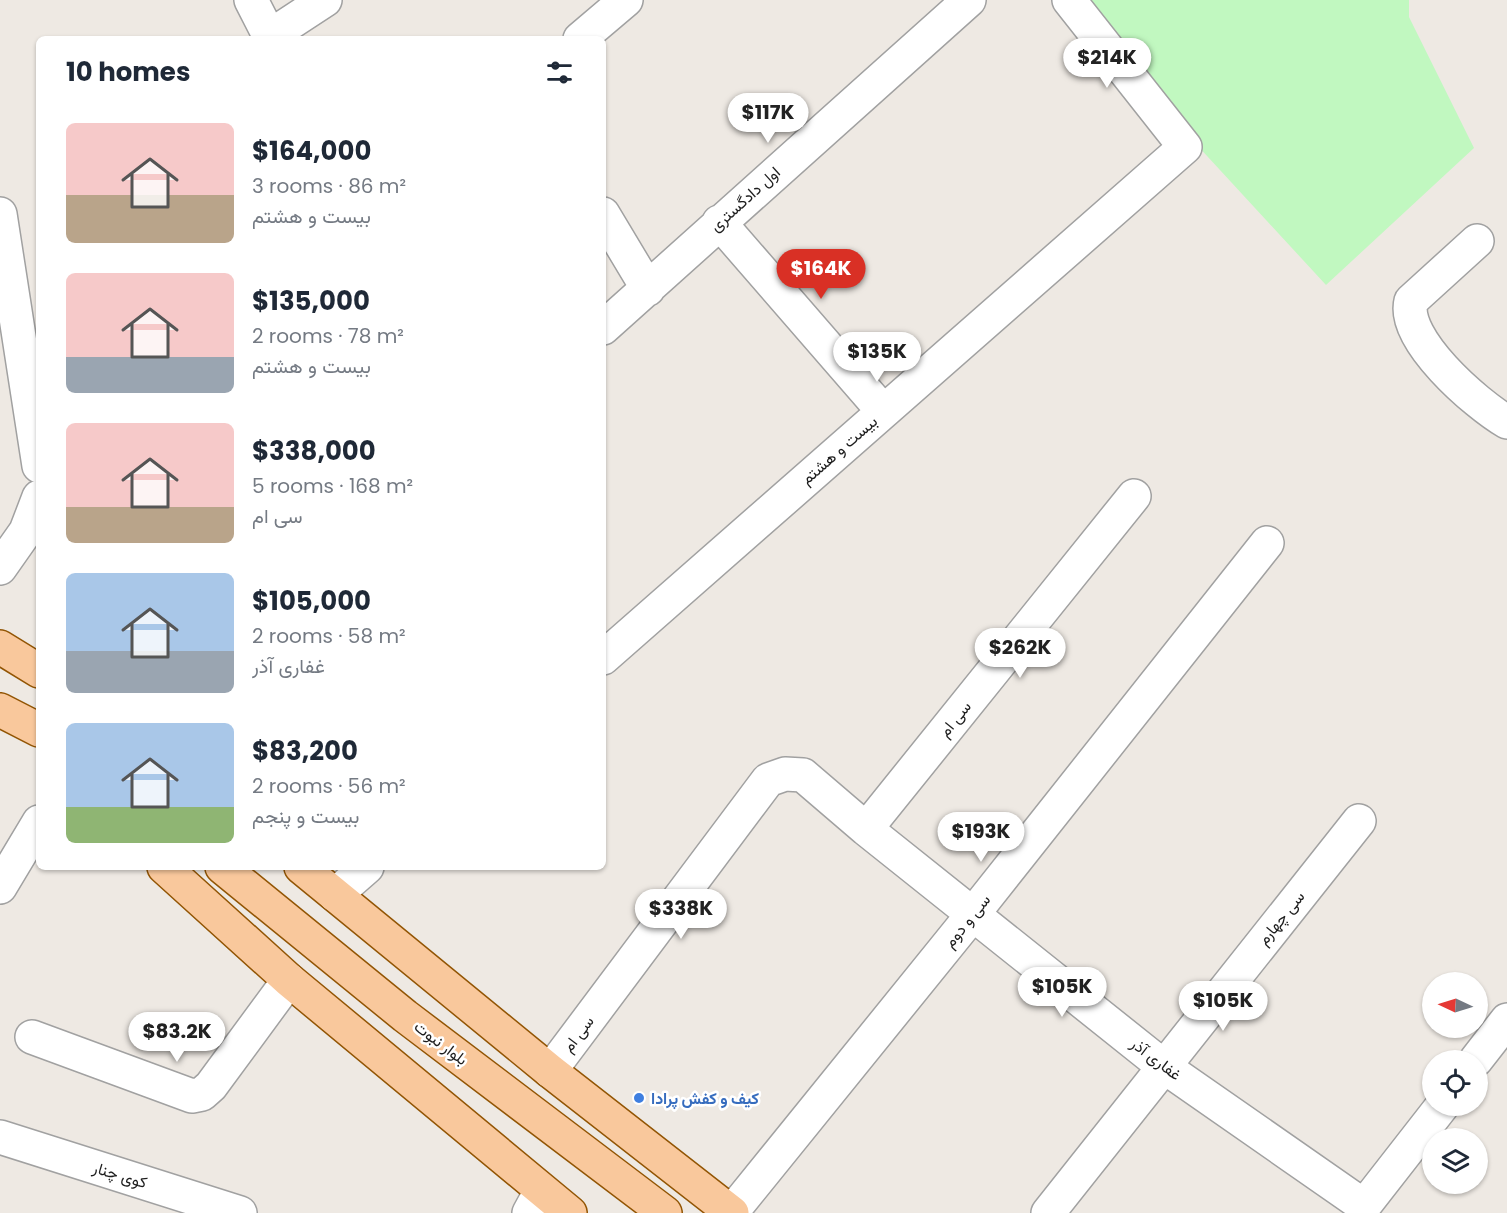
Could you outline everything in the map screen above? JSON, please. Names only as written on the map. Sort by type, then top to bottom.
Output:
[{"type":"main road","points":[[0,646],[36,669]]},
{"type":"main road","points":[[0,710],[36,728]]},
{"type":"main road","points":[[167,870],[535,1202],[570,1213]]},
{"type":"main road","name":"بلوار نبوت","points":[[226,870],[405,1016],[665,1213]]},
{"type":"main road","points":[[305,870],[550,1071],[731,1213]]},
{"type":"street","points":[[251,0],[269,36]]},
{"type":"street","points":[[273,36],[325,0]]},
{"type":"street","points":[[584,36],[626,0]]},
{"type":"street","name":"اول دادگستری","points":[[606,325],[969,0]]},
{"type":"street","name":"بیست و هشتم","points":[[606,655],[1185,147],[1069,0]]},
{"type":"street","points":[[0,214],[36,447]]},
{"type":"street","points":[[606,219],[648,289]]},
{"type":"street","points":[[719,222],[884,411]]},
{"type":"street","points":[[1477,241],[1411,301],[1410,322],[1450,378],[1485,409],[1507,422]]},
{"type":"street","name":"سی ام","points":[[866,829],[1134,496]]},
{"type":"street","points":[[0,568],[26,531],[36,505]]},
{"type":"street","name":"سی و دوم","points":[[731,1213],[973,914],[1267,543]]},
{"type":"street","name":"سی ام","points":[[550,1071],[768,780],[785,774]]},
{"type":"street","name":"غفاری آذر","points":[[785,774],[803,775],[866,829],[1163,1066],[1366,1211]]},
{"type":"street","name":"سی چهارم","points":[[1048,1213],[1359,821]]},
{"type":"street","points":[[0,886],[36,827]]},
{"type":"street","points":[[335,895],[364,870]]},
{"type":"street","points":[[32,1036],[192,1096],[202,1094],[211,1086],[289,980]]},
{"type":"street","points":[[1484,1050],[1507,1020]]},
{"type":"street","points":[[1366,1211],[1435,1116]]},
{"type":"street","name":"کوی چنار","points":[[0,1137],[240,1213]]},
{"type":"green space","points":[[1088,0],[1409,0],[1409,17],[1474,148],[1326,285],[1196,144]]},
{"type":"place","name":"کیف و کفش پرادا","points":[[639,1098]]}]
